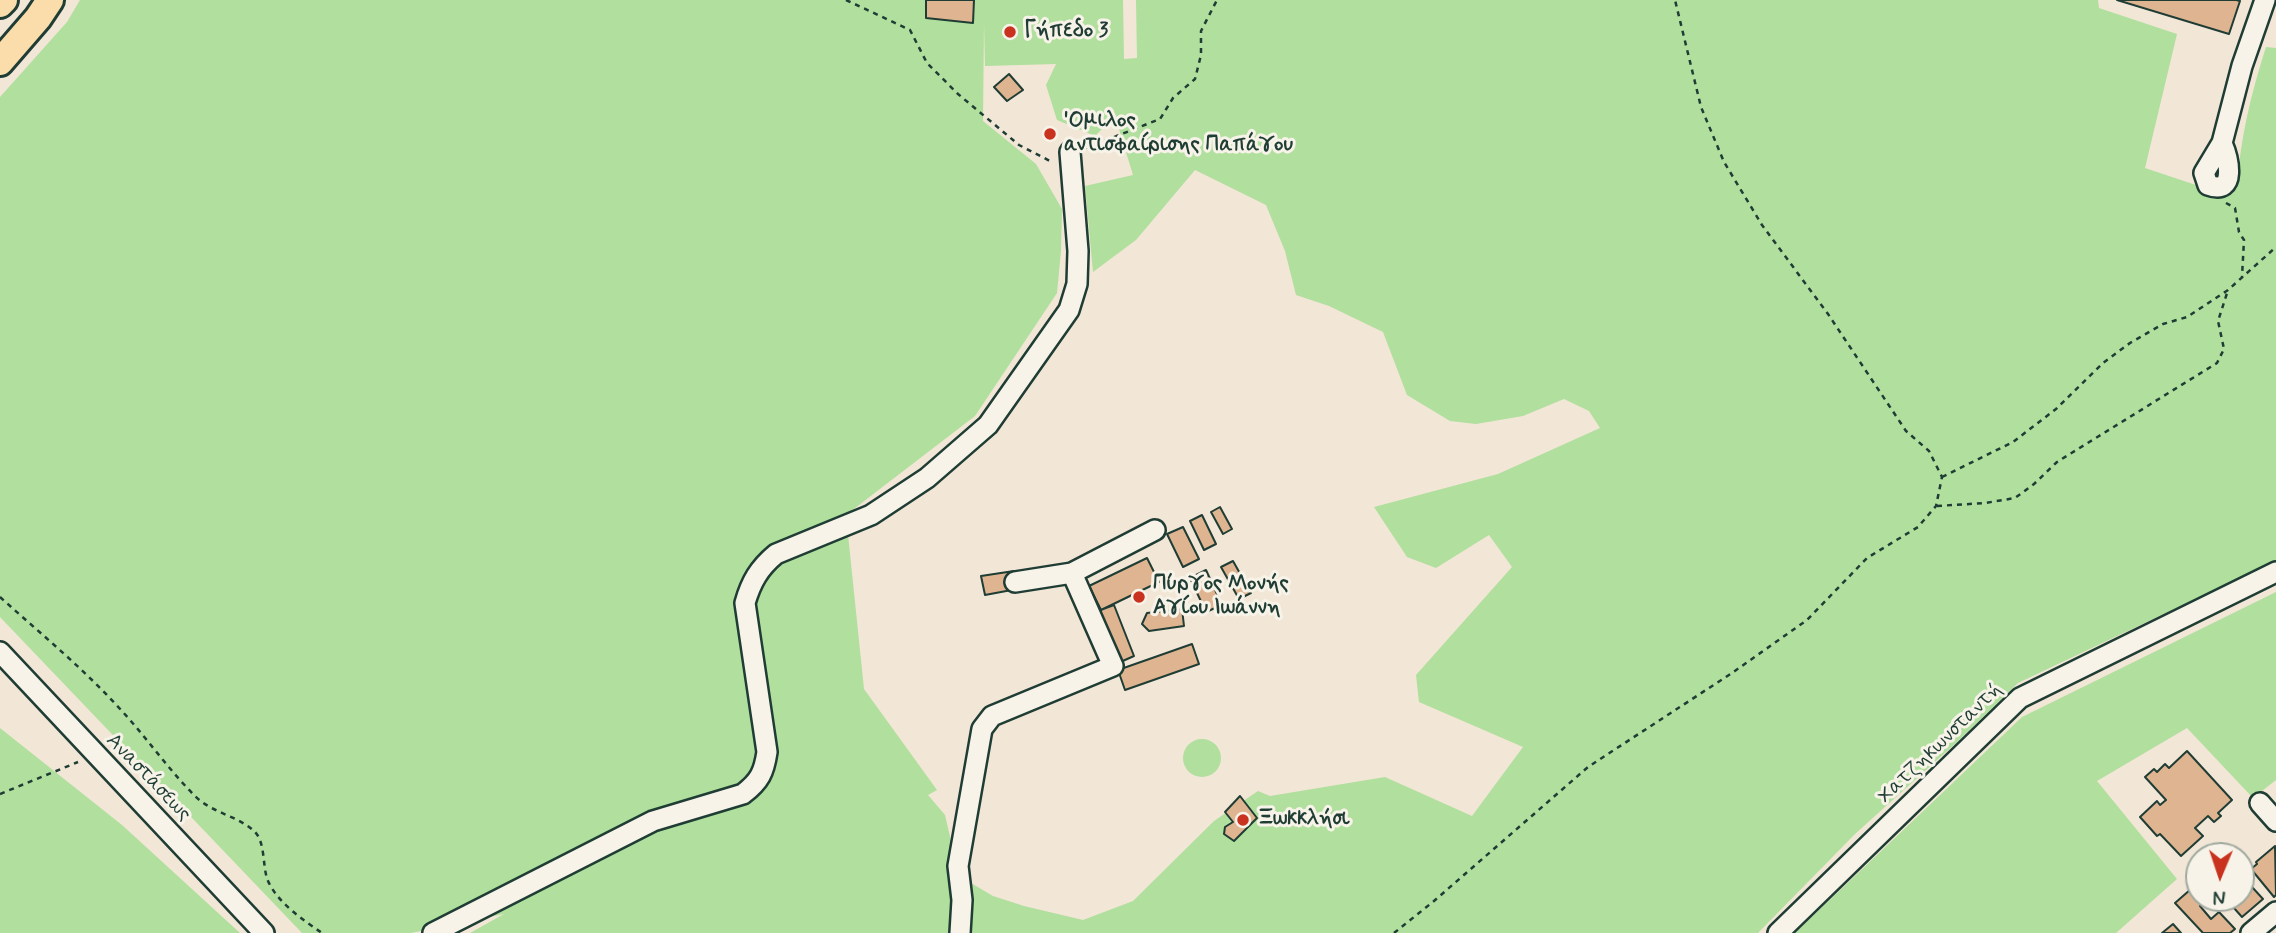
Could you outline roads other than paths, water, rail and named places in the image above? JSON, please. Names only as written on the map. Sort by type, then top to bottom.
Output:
[{"type":"highway","points":[[0,4],[4,0]]},
{"type":"highway","points":[[0,62],[50,0]]},
{"type":"street","points":[[2222,143],[2229,172],[2228,180],[2222,186],[2215,187],[2208,185],[2204,173],[2222,143],[2242,66],[2265,0]]},
{"type":"street","points":[[433,933],[653,821],[743,794],[763,774],[768,752],[745,603],[751,582],[764,564],[776,554],[871,515],[927,478],[988,425],[1069,310],[1077,284],[1078,251],[1070,152]]},
{"type":"street","points":[[1016,582],[1072,573],[1155,530]]},
{"type":"street","name":"Χατζηκωνσταντή","points":[[1778,933],[2020,698],[2276,572]]},
{"type":"street","points":[[960,933],[958,866],[982,729],[992,716],[1113,666],[1072,573]]},
{"type":"street","name":"Αναστάσεως","points":[[0,652],[264,933]]},
{"type":"street","points":[[2260,803],[2276,821]]},
{"type":"street","points":[[2251,933],[2276,912]]},
{"type":"place","name":"Γήπεδο 3","points":[[1010,32]]},
{"type":"place","name":"'Ομιλος αντισφαίρισης Παπάγου","points":[[1050,134]]},
{"type":"place","name":"Πύργος Μονής Αγίου Ιωάννη","points":[[1139,597]]},
{"type":"place","name":"Ξωκκλήσι","points":[[1243,820]]}]
